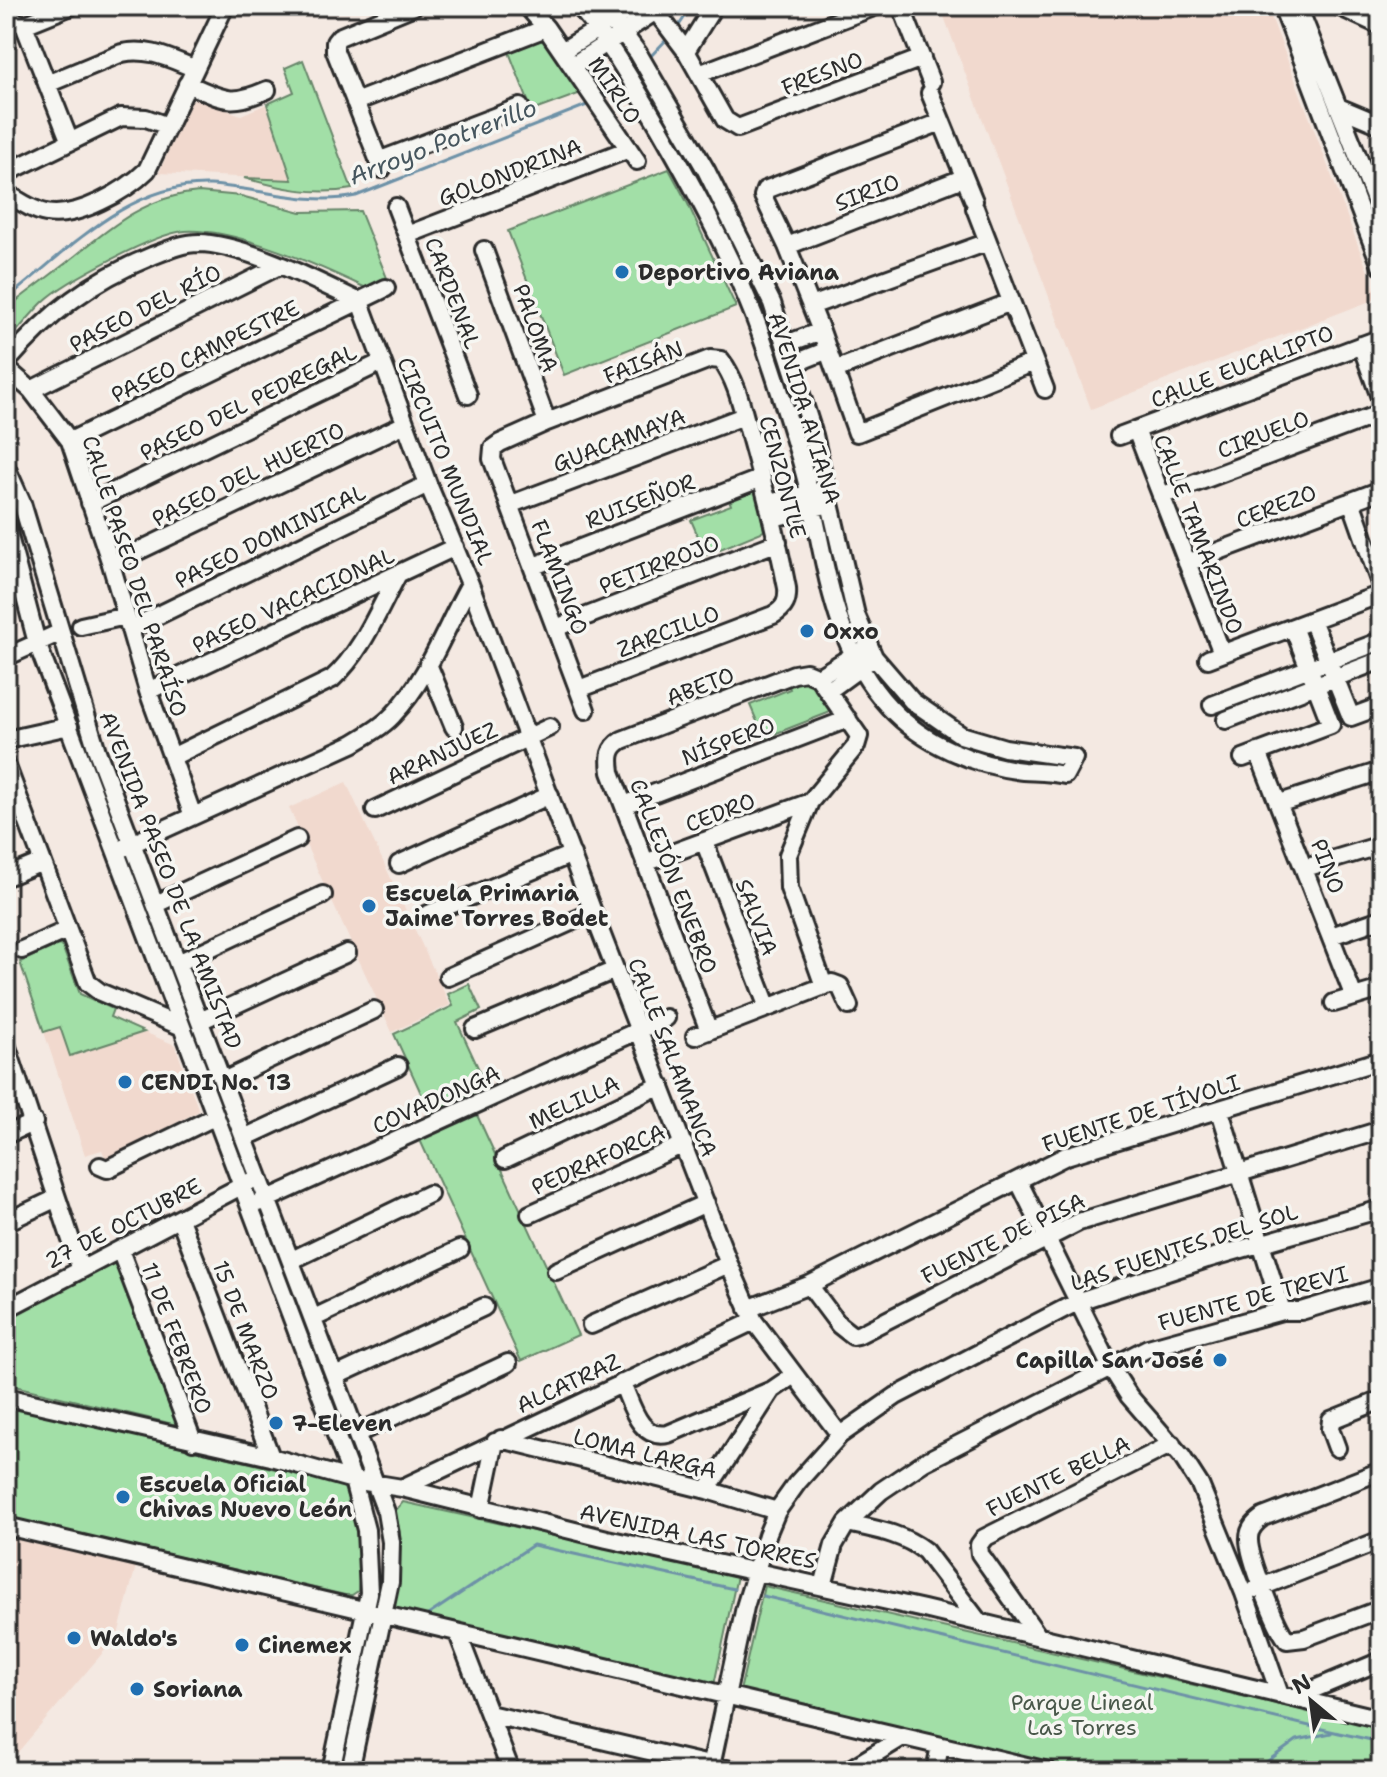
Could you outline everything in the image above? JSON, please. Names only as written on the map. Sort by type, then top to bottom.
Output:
[{"type":"street","points":[[24,25],[71,6]]},
{"type":"street","points":[[414,6],[339,37],[335,42],[335,51],[380,165],[520,107]]},
{"type":"street","name":"MIRLO","points":[[527,6],[573,65],[633,155]]},
{"type":"street","name":"AVENIDA AVIANA","points":[[579,6],[623,65],[716,230],[753,314],[813,500],[836,614],[857,662],[891,709],[932,741],[989,764],[1065,775],[1074,758],[1005,748],[961,735],[912,701],[871,652],[852,599],[830,496],[772,303],[721,196],[638,53],[614,19]]},
{"type":"street","points":[[573,65],[603,35],[614,19],[635,6]]},
{"type":"street","points":[[682,46],[714,6]]},
{"type":"street","points":[[614,19],[654,8],[699,74],[876,6]]},
{"type":"street","points":[[901,6],[922,58],[941,122],[1045,389]]},
{"type":"street","points":[[1282,6],[1381,266]]},
{"type":"street","points":[[1298,6],[1376,194],[1381,215]]},
{"type":"street","points":[[1338,6],[1381,26]]},
{"type":"street","points":[[6,193],[47,213],[62,213],[127,188],[139,178],[147,170],[223,7]]},
{"type":"street","points":[[6,17],[24,25],[70,142]]},
{"type":"street","points":[[355,102],[546,28]]},
{"type":"street","points":[[562,51],[603,35]]},
{"type":"street","points":[[47,84],[135,50],[150,51],[194,68]]},
{"type":"street","name":"FRESNO","points":[[699,74],[725,120],[738,128],[922,58]]},
{"type":"street","points":[[187,84],[231,101],[244,100],[267,90]]},
{"type":"street","points":[[1338,107],[1381,125]]},
{"type":"street","points":[[6,173],[121,117],[146,118],[168,126]]},
{"type":"street","points":[[941,122],[765,190],[763,196],[821,331],[857,433],[1034,362]]},
{"type":"street","name":"GOLONDRINA","points":[[407,235],[633,155]]},
{"type":"street","name":"SIRIO","points":[[787,246],[963,178]]},
{"type":"street","name":"CARDENAL","points":[[396,207],[468,395]]},
{"type":"street","points":[[811,306],[988,242]]},
{"type":"street","points":[[6,366],[35,329],[82,291],[172,248],[198,243],[227,247],[360,302]]},
{"type":"street","name":"PALOMA","points":[[484,250],[547,422]]},
{"type":"street","name":"PASEO DEL RÍO","points":[[31,390],[279,266]]},
{"type":"street","name":"PASEO CAMPESTRE","points":[[70,441],[386,288]]},
{"type":"street","name":"CIRCUITO MUNDIAL","points":[[116,850],[352,744],[377,729],[395,714],[428,664],[470,584],[428,484],[360,302]]},
{"type":"street","points":[[835,370],[1011,302]]},
{"type":"street","points":[[770,360],[789,353],[821,331]]},
{"type":"street","name":"CALLE EUCALIPTO","points":[[1119,436],[1381,338]]},
{"type":"street","points":[[1361,345],[1381,400]]},
{"type":"street","points":[[789,353],[828,350]]},
{"type":"street","name":"FAISÁN","points":[[492,459],[493,448],[500,443],[710,359]]},
{"type":"street","name":"CENZONTLE","points":[[710,359],[721,360],[725,364],[744,416],[771,510],[788,595],[784,607],[773,615]]},
{"type":"street","name":"PASEO DEL PEDREGAL","points":[[90,503],[382,362]]},
{"type":"street","name":"CALLE PASEO DEL PARAÍSO","points":[[6,366],[31,390],[70,441],[111,564],[148,691],[193,816]]},
{"type":"street","name":"CIRUELO","points":[[1161,496],[1381,413]]},
{"type":"street","name":"GUACAMAYA","points":[[509,505],[744,416]]},
{"type":"street","name":"PASEO DEL HUERTO","points":[[111,564],[405,424]]},
{"type":"street","name":"CALLE TAMARINDO","points":[[1136,430],[1187,563],[1215,656],[1293,627]]},
{"type":"street","name":"FLAMINGO","points":[[492,459],[586,710]]},
{"type":"street","name":"AVENIDA PASEO DE LA AMISTAD","points":[[6,467],[22,503],[97,751],[386,1512],[391,1542],[390,1582],[350,1771]]},
{"type":"street","name":"RUISEÑOR","points":[[534,566],[762,478]]},
{"type":"street","name":"PASEO DOMINICAL","points":[[81,626],[128,622],[428,484]]},
{"type":"street","name":"CEREZO","points":[[1187,563],[1381,490]]},
{"type":"street","points":[[771,510],[830,496]]},
{"type":"street","points":[[1351,501],[1381,586]]},
{"type":"street","name":"AVENIDA PASEO DE LA AMISTAD","points":[[6,525],[37,643],[353,1480],[368,1548],[370,1576],[331,1771]]},
{"type":"street","name":"PETIRROJO","points":[[556,628],[778,542]]},
{"type":"street","name":"PASEO VACACIONAL","points":[[148,691],[455,547]]},
{"type":"street","points":[[172,757],[332,679],[362,641],[397,576]]},
{"type":"street","name":"CALLE SALAMANCA","points":[[470,584],[615,970],[751,1315],[840,1435]]},
{"type":"street","points":[[1316,685],[1293,627],[1381,594]]},
{"type":"street","name":"ZARCILLO","points":[[579,689],[773,615]]},
{"type":"street","points":[[1312,620],[1351,717],[1381,706]]},
{"type":"street","points":[[6,657],[61,632]]},
{"type":"street","points":[[1212,705],[1381,641]]},
{"type":"street","points":[[824,986],[789,888],[790,843],[810,802],[859,741],[858,732],[823,684],[871,652]]},
{"type":"street","points":[[1226,720],[1381,660]]},
{"type":"street","points":[[428,664],[454,727]]},
{"type":"street","name":"ABETO","points":[[622,740],[794,674],[806,672],[823,684]]},
{"type":"street","name":"PINO","points":[[1316,685],[1331,725],[1251,755],[1280,803],[1354,997]]},
{"type":"street","name":"NÍSPERO","points":[[624,805],[848,719]]},
{"type":"street","points":[[6,740],[69,726]]},
{"type":"street","name":"ARANJUEZ","points":[[375,810],[550,727]]},
{"type":"street","name":"CALLEJÓN ENEBRO","points":[[622,740],[610,752],[610,762],[702,1034],[768,1008]]},
{"type":"street","points":[[6,764],[91,987],[182,1027]]},
{"type":"street","points":[[1280,803],[1381,771]]},
{"type":"street","points":[[399,864],[550,795]]},
{"type":"street","name":"CEDRO","points":[[645,863],[810,802]]},
{"type":"street","points":[[156,904],[297,839]]},
{"type":"street","name":"SALVIA","points":[[704,841],[768,1008]]},
{"type":"street","points":[[1305,868],[1381,845]]},
{"type":"street","points":[[424,916],[572,854]]},
{"type":"street","points":[[6,877],[42,862]]},
{"type":"street","points":[[178,963],[323,895]]},
{"type":"street","points":[[448,977],[593,912]]},
{"type":"street","points":[[1331,936],[1381,919]]},
{"type":"street","points":[[22,950],[67,930]]},
{"type":"street","points":[[200,1021],[347,953]]},
{"type":"street","points":[[475,1029],[615,970]]},
{"type":"street","points":[[768,1008],[832,983],[839,985],[849,1006]]},
{"type":"street","points":[[1334,1003],[1381,989]]},
{"type":"street","points":[[223,1081],[374,1010]]},
{"type":"street","name":"COVADONGA","points":[[250,1207],[666,1018]]},
{"type":"street","points":[[6,1045],[81,1270]]},
{"type":"street","name":"FUENTE DE TÍVOLI","points":[[751,1315],[1066,1156],[1381,1060]]},
{"type":"street","points":[[244,1138],[398,1066]]},
{"type":"street","name":"MELILLA","points":[[505,1159],[661,1085]]},
{"type":"street","points":[[1220,1111],[1282,1311]]},
{"type":"street","points":[[100,1166],[105,1170],[111,1168],[214,1117]]},
{"type":"street","points":[[6,1135],[34,1122]]},
{"type":"street","name":"FUENTE DE PISA","points":[[809,1285],[839,1325],[853,1336],[1048,1238],[1109,1212],[1381,1130]]},
{"type":"street","name":"PEDRAFORCA","points":[[530,1214],[684,1144]]},
{"type":"street","name":"27 DE OCTUBRE","points":[[6,1309],[260,1177]]},
{"type":"street","points":[[1018,1180],[1110,1366],[1129,1396],[1172,1444],[1200,1485],[1287,1696],[1381,1661]]},
{"type":"street","points":[[292,1260],[429,1194]]},
{"type":"street","points":[[6,1222],[57,1198]]},
{"type":"street","points":[[556,1271],[706,1203]]},
{"type":"street","name":"LAS FUENTES DEL SOL","points":[[710,1768],[751,1582],[767,1535],[777,1511],[797,1483],[840,1435],[896,1396],[1079,1301],[1381,1209]]},
{"type":"street","name":"15 DE MARZO","points":[[180,1219],[271,1457]]},
{"type":"street","points":[[314,1318],[460,1249]]},
{"type":"street","name":"11 DE FEBRERO","points":[[120,1250],[193,1441]]},
{"type":"street","points":[[591,1325],[729,1264]]},
{"type":"street","name":"FUENTE DE TREVI","points":[[847,1523],[881,1491],[924,1462],[1148,1348],[1282,1311],[1301,1311],[1381,1287]]},
{"type":"street","points":[[336,1376],[484,1307]]},
{"type":"street","name":"ALCATRAZ","points":[[402,1488],[622,1383],[751,1315]]},
{"type":"street","points":[[358,1433],[508,1363]]},
{"type":"street","points":[[622,1383],[645,1429],[658,1436],[772,1390],[794,1375]]},
{"type":"street","points":[[707,1490],[772,1390]]},
{"type":"street","name":"AVENIDA LAS TORRES","points":[[6,1397],[271,1457],[353,1480],[402,1488],[607,1539],[979,1622],[1381,1719]]},
{"type":"street","points":[[1337,1448],[1329,1424],[1335,1418],[1381,1400]]},
{"type":"street","points":[[481,1509],[498,1440]]},
{"type":"street","name":"LOMA LARGA","points":[[498,1440],[707,1490],[777,1511]]},
{"type":"street","name":"FUENTE BELLA","points":[[1038,1636],[980,1554],[979,1545],[984,1538],[1172,1444]]},
{"type":"street","points":[[1381,1471],[1263,1517],[1254,1523],[1249,1538],[1277,1624],[1287,1640],[1304,1638],[1381,1609]]},
{"type":"street","points":[[823,1586],[834,1545],[847,1523],[914,1542],[925,1551],[979,1622]]},
{"type":"street","points":[[6,1526],[365,1613],[1048,1771]]},
{"type":"street","points":[[1244,1593],[1381,1540]]},
{"type":"street","points":[[458,1634],[511,1771]]},
{"type":"street","points":[[489,1714],[710,1768],[735,1771]]},
{"type":"street","points":[[847,1771],[901,1738]]},
{"type":"street","points":[[935,1771],[940,1746]]},
{"type":"shaded area","points":[[940,6],[1267,6],[1378,298],[1091,409]]},
{"type":"shaded area","points":[[196,99],[241,115],[267,104],[292,180],[159,173],[189,102]]},
{"type":"shaded area","name":"Escuela Primaria Jaime Torres Bodet","points":[[346,782],[450,1005],[392,1032],[289,808]]},
{"type":"shaded area","name":"CENDI No. 13","points":[[59,1027],[70,1056],[144,1032],[175,1045],[199,1111],[109,1158],[102,1150],[85,1155],[44,1032]]},
{"type":"shaded area","points":[[6,1536],[136,1566],[118,1635],[6,1766]]},
{"type":"green space","points":[[543,35],[581,93],[532,111],[507,47]]},
{"type":"green space","points":[[303,60],[352,189],[325,192],[298,190],[244,178],[292,180],[267,104],[294,92],[285,68]]},
{"type":"green space","name":"Deportivo Aviana","points":[[669,169],[736,307],[564,375],[508,231]]},
{"type":"green space","points":[[199,192],[241,196],[301,212],[360,211],[387,278],[366,288],[253,242],[185,231],[133,249],[70,282],[43,302],[6,344],[6,309],[132,214],[163,199]]},
{"type":"green space","points":[[756,488],[764,531],[706,555],[691,520],[731,505],[728,496]]},
{"type":"green space","points":[[811,678],[829,709],[828,713],[764,738],[750,705],[790,689],[787,682]]},
{"type":"green space","points":[[62,946],[80,994],[113,1009],[110,1017],[144,1032],[70,1056],[60,1027],[44,1032],[20,962]]},
{"type":"green space","points":[[469,984],[481,1010],[457,1022],[487,1087],[430,1113],[394,1034],[453,1006],[448,994]]},
{"type":"green space","points":[[473,1112],[578,1335],[521,1361],[420,1140]]},
{"type":"green space","points":[[111,1262],[119,1265],[180,1421],[177,1425],[6,1384],[6,1313]]},
{"type":"green space","points":[[6,1405],[343,1485],[357,1537],[360,1564],[358,1591],[345,1595],[6,1517]]},
{"type":"green space","points":[[403,1502],[737,1576],[714,1685],[398,1609],[394,1604],[400,1532],[395,1511]]},
{"type":"green space","name":"Parque Lineal Las Torres","points":[[764,1586],[1381,1728],[1381,1771],[1081,1771],[740,1691]]},
{"type":"waterway","name":"Arroyo Potrerillo","points":[[678,27],[692,6]]},
{"type":"waterway","name":"Arroyo Potrerillo","points":[[648,59],[667,39]]},
{"type":"waterway","name":"Arroyo Potrerillo","points":[[602,97],[625,81]]},
{"type":"waterway","name":"Arroyo Potrerillo","points":[[6,299],[100,224],[152,195],[180,187],[210,185],[301,198],[356,196],[592,103]]},
{"type":"waterway","points":[[425,1617],[533,1545],[734,1589]]},
{"type":"waterway","points":[[763,1596],[1339,1733]]},
{"type":"waterway","points":[[1254,1771],[1297,1740],[1331,1733]]},
{"type":"waterway","points":[[1339,1733],[1381,1742]]},
{"type":"place","name":"Deportivo Aviana","points":[[622,272]]},
{"type":"place","name":"Oxxo","points":[[807,631]]},
{"type":"place","name":"Escuela Primaria Jaime Torres Bodet","points":[[369,906]]},
{"type":"place","name":"CENDI No. 13","points":[[125,1082]]},
{"type":"place","name":"Capilla San José","points":[[1220,1360]]},
{"type":"place","name":"7-Eleven","points":[[276,1423]]},
{"type":"place","name":"Escuela Oficial Chivas Nuevo León","points":[[123,1497]]},
{"type":"place","name":"Waldo's","points":[[74,1638]]},
{"type":"place","name":"Cinemex","points":[[242,1645]]},
{"type":"place","name":"Soriana","points":[[137,1689]]}]
